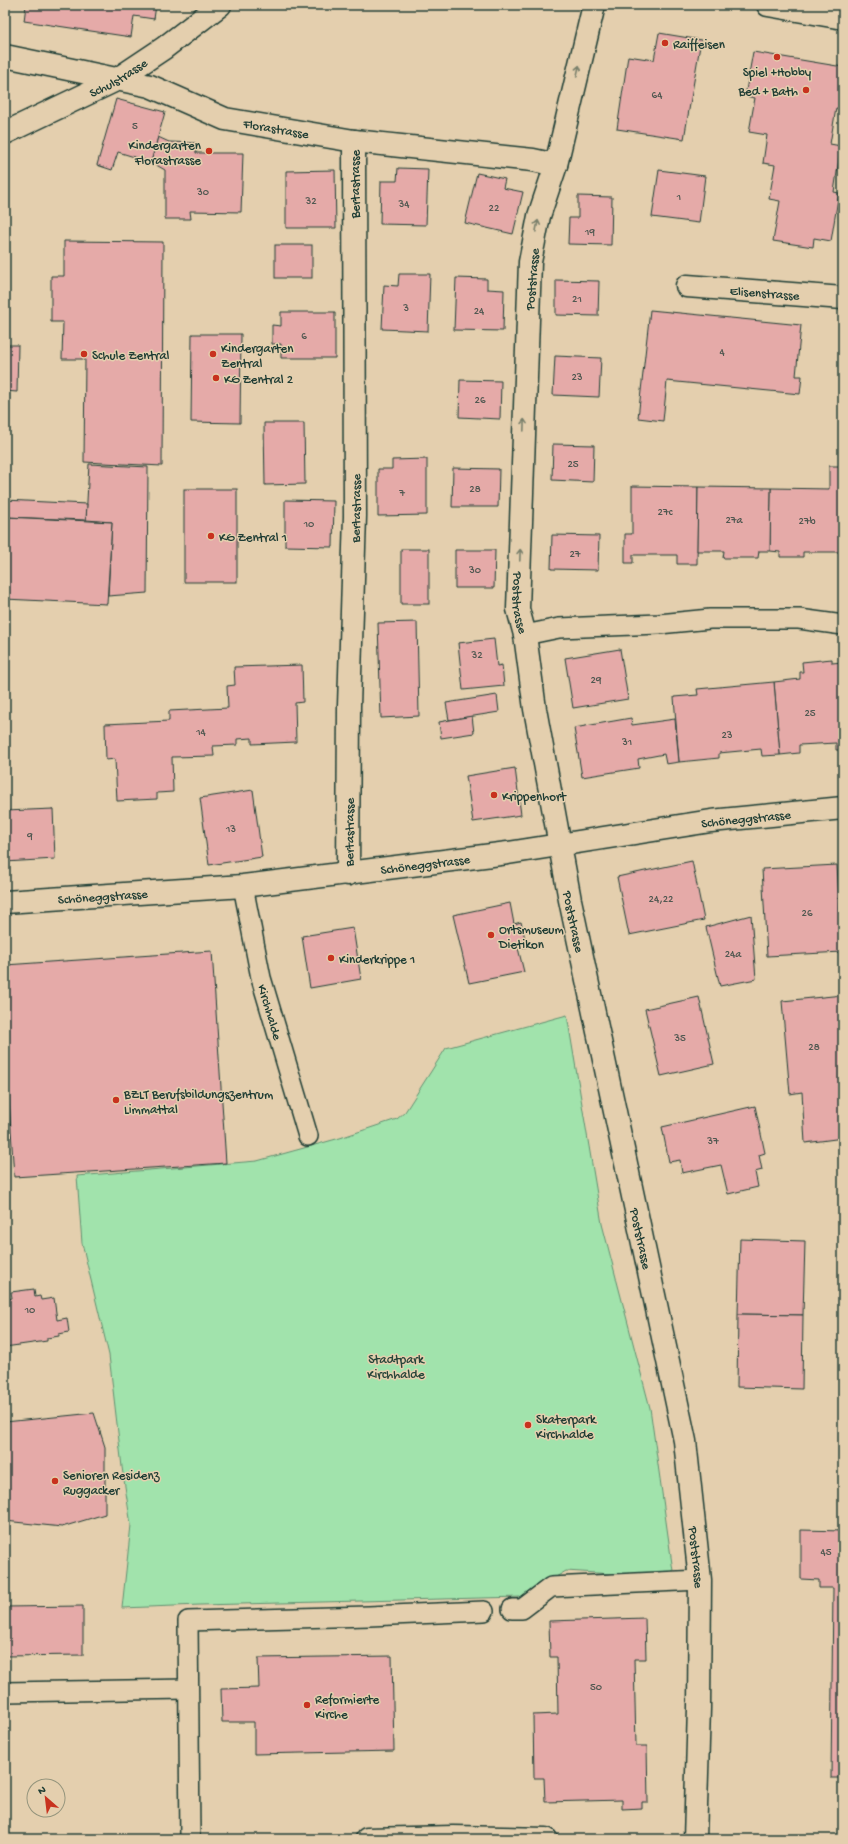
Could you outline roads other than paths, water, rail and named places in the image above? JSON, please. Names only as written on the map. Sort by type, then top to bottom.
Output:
[{"type":"street","name":"Schulstrasse","points":[[5,133],[116,80],[164,48],[220,5]]},
{"type":"street","name":"Poststrasse","points":[[594,5],[556,164],[539,216],[530,262],[518,609],[525,635],[535,709],[560,846],[685,1441],[700,1580],[699,1708],[695,1839]]},
{"type":"street","points":[[768,5],[843,18]]},
{"type":"street","name":"Florastrasse","points":[[5,56],[150,86],[225,119],[354,141],[533,160],[556,164]]},
{"type":"street","name":"Bertastrasse","points":[[348,874],[349,706],[355,516],[354,141]]},
{"type":"street","name":"Elisenstrasse","points":[[687,286],[843,298]]},
{"type":"street","name":"Schöneggstrasse","points":[[5,902],[243,886],[348,874],[560,846],[711,821],[843,808]]},
{"type":"street","points":[[367,1839],[453,1837],[546,1839]]},
{"type":"lane","points":[[525,635],[559,628],[659,624],[710,619],[799,619],[843,625]]},
{"type":"lane","name":"Kirchhalde","points":[[243,886],[261,978],[308,1136]]},
{"type":"lane","points":[[512,1609],[522,1609],[551,1587],[700,1580]]},
{"type":"lane","points":[[190,1839],[188,1621],[484,1611]]},
{"type":"lane","points":[[5,1692],[188,1689]]},
{"type":"place","name":"Raiffeisen","points":[[665,43]]},
{"type":"place","name":"Spiel +Hobby","points":[[777,57]]},
{"type":"place","name":"Bed + Bath","points":[[806,90]]},
{"type":"place","name":"Kindergarten Florastrasse","points":[[209,151]]},
{"type":"place","name":"Schule Zentral","points":[[84,354]]},
{"type":"place","name":"Kindergarten Zentral","points":[[213,354]]},
{"type":"place","name":"KG Zentral 2","points":[[216,378]]},
{"type":"place","name":"KG Zentral 1","points":[[211,536]]},
{"type":"place","name":"Krippenhort","points":[[494,795]]},
{"type":"place","name":"Ortsmuseum Dietikon","points":[[491,935]]},
{"type":"place","name":"Kinderkrippe 1","points":[[331,958]]},
{"type":"place","name":"BZLT Berufsbildungszentrum Limmattal","points":[[116,1100]]},
{"type":"place","name":"Skaterpark Kirchhalde","points":[[528,1425]]},
{"type":"place","name":"Senioren Residenz Ruggacker","points":[[55,1481]]},
{"type":"place","name":"Reformierte Kirche","points":[[307,1705]]},
{"type":"park label","name":"Stadtpark Kirchhalde","points":[[396,1366]]}]
